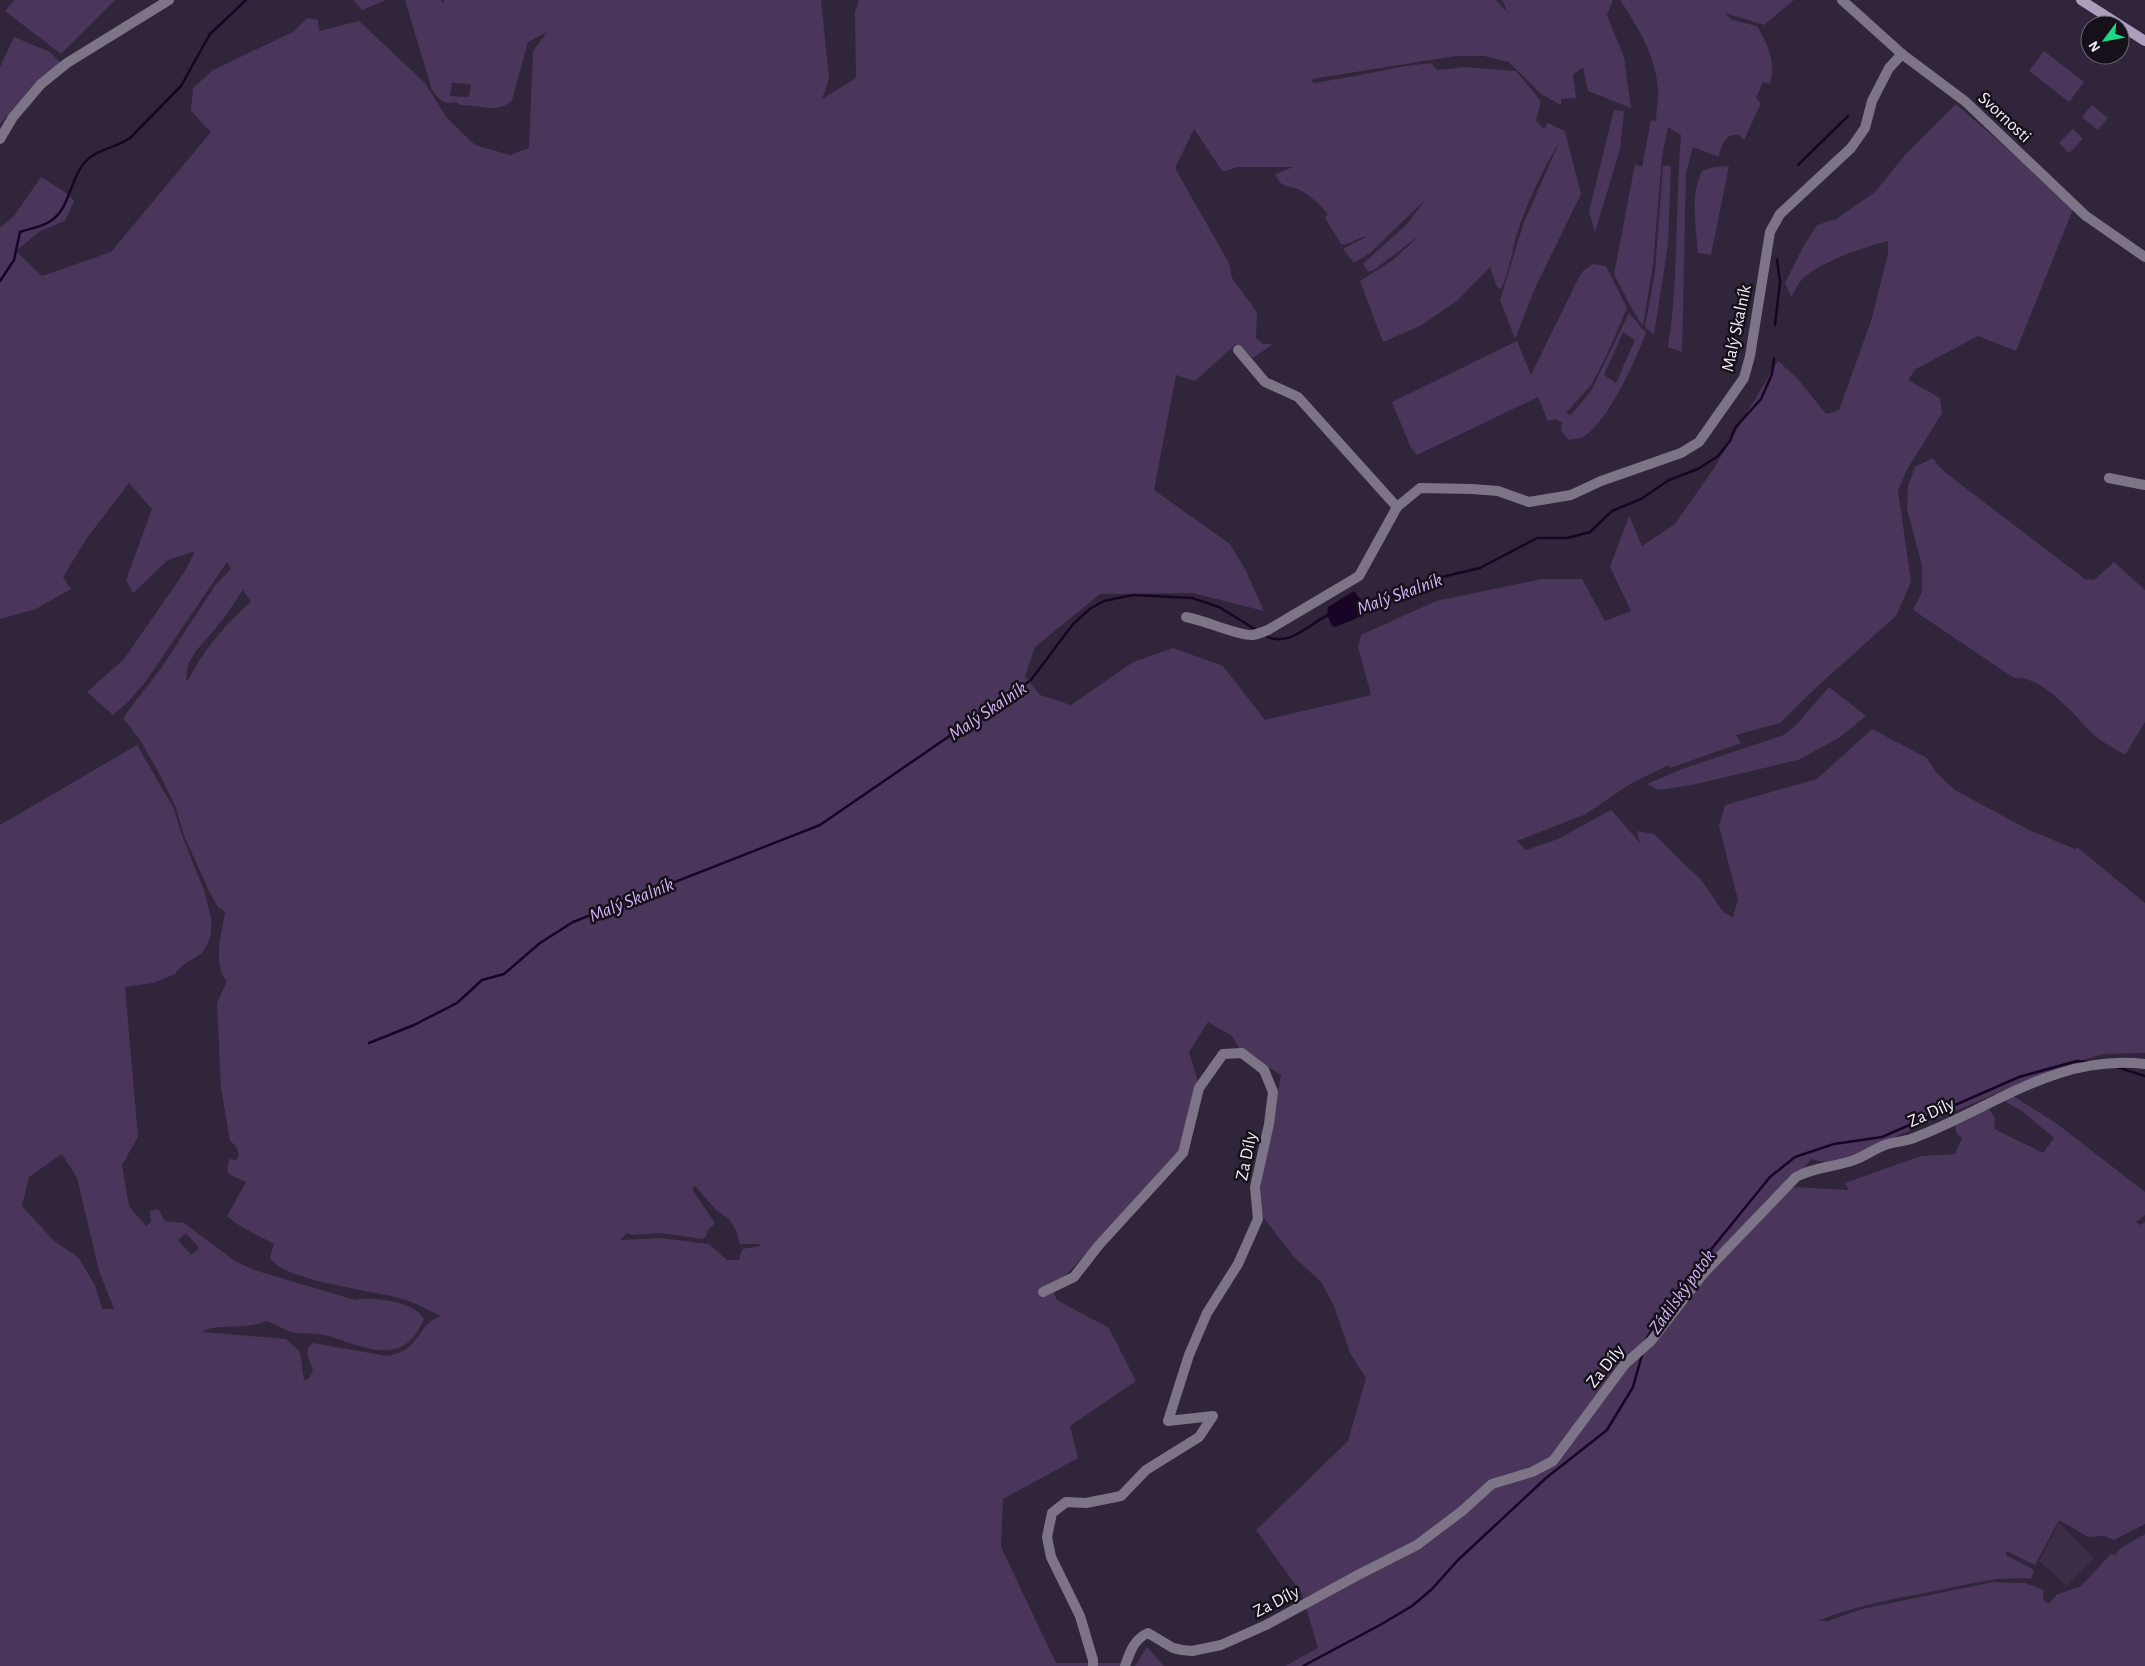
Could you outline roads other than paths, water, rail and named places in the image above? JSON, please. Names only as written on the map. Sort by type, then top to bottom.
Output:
[{"type":"street","points":[[0,139],[13,117],[41,84],[67,64],[169,0]]},
{"type":"street","name":"Svornosti","points":[[1842,0],[1902,54],[1966,102],[2086,216],[2145,257]]},
{"type":"street","points":[[2081,0],[2145,41]]},
{"type":"street","name":"Malý Skalník","points":[[1186,617],[1205,621],[1246,635],[1255,635],[1268,630],[1359,576],[1397,508],[1420,488],[1432,487],[1498,492],[1529,502],[1572,495],[1601,481],[1681,454],[1699,442],[1744,378],[1750,356],[1770,232],[1780,214],[1851,148],[1865,128],[1872,101],[1890,68],[1902,54]]},
{"type":"street","points":[[1238,350],[1265,382],[1298,397],[1397,508]]},
{"type":"street","points":[[2109,478],[2145,485]]},
{"type":"street","name":"Za Díly","points":[[1043,1292],[1074,1277],[1099,1245],[1183,1153],[1199,1088],[1223,1054],[1242,1053],[1264,1070],[1273,1092],[1269,1124],[1254,1188],[1258,1219],[1238,1264],[1207,1313],[1189,1355],[1168,1421],[1213,1416],[1199,1437],[1146,1470],[1121,1496],[1086,1503],[1066,1502],[1052,1513],[1046,1538],[1051,1557],[1080,1616],[1093,1660],[1093,1666]]},
{"type":"street","name":"Za Díly","points":[[1125,1666],[1130,1650],[1140,1636],[1148,1633],[1173,1648],[1192,1651],[1220,1645],[1266,1626],[1358,1575],[1417,1546],[1462,1511],[1492,1484],[1532,1472],[1553,1461],[1625,1364],[1651,1341],[1703,1274],[1796,1177],[1805,1172],[1855,1160],[1884,1145],[1909,1140],[1955,1120],[2006,1093],[2044,1077],[2088,1066],[2118,1062],[2145,1064]]},
{"type":"waterway","points":[[0,281],[14,260],[20,232],[42,225],[56,217],[65,203],[75,178],[84,163],[94,155],[130,138],[181,86],[210,34],[246,0]]},
{"type":"waterway","name":"Malý Skalník","points":[[1798,165],[1848,116]]},
{"type":"waterway","name":"Malý Skalník","points":[[1775,325],[1780,282],[1777,259]]},
{"type":"waterway","name":"Malý Skalník","points":[[1365,609],[1425,581],[1480,568],[1537,538],[1567,538],[1590,532],[1612,511],[1641,499],[1669,480],[1698,469],[1718,456],[1730,441],[1735,428],[1761,399],[1772,374],[1774,359]]},
{"type":"waterway","name":"Malý Skalník","points":[[369,1043],[414,1025],[457,1003],[482,980],[504,974],[540,943],[573,922],[820,825],[1031,680],[1073,624],[1091,608],[1104,601],[1133,595],[1192,598],[1219,607],[1258,631]]},
{"type":"waterway","name":"Malý Skalník","points":[[1264,635],[1273,639],[1289,637],[1328,615]]},
{"type":"waterway","name":"Zádilský potok","points":[[1646,1340],[1665,1306],[1770,1177],[1795,1157],[1834,1144],[1882,1137],[2019,1077],[2077,1061],[2087,1062]]},
{"type":"waterway","name":"Zádilský potok","points":[[2117,1067],[2145,1076]]},
{"type":"waterway","name":"Zádilský potok","points":[[1303,1666],[1412,1606],[1432,1589],[1458,1560],[1546,1478],[1607,1430],[1633,1387],[1642,1355]]}]
